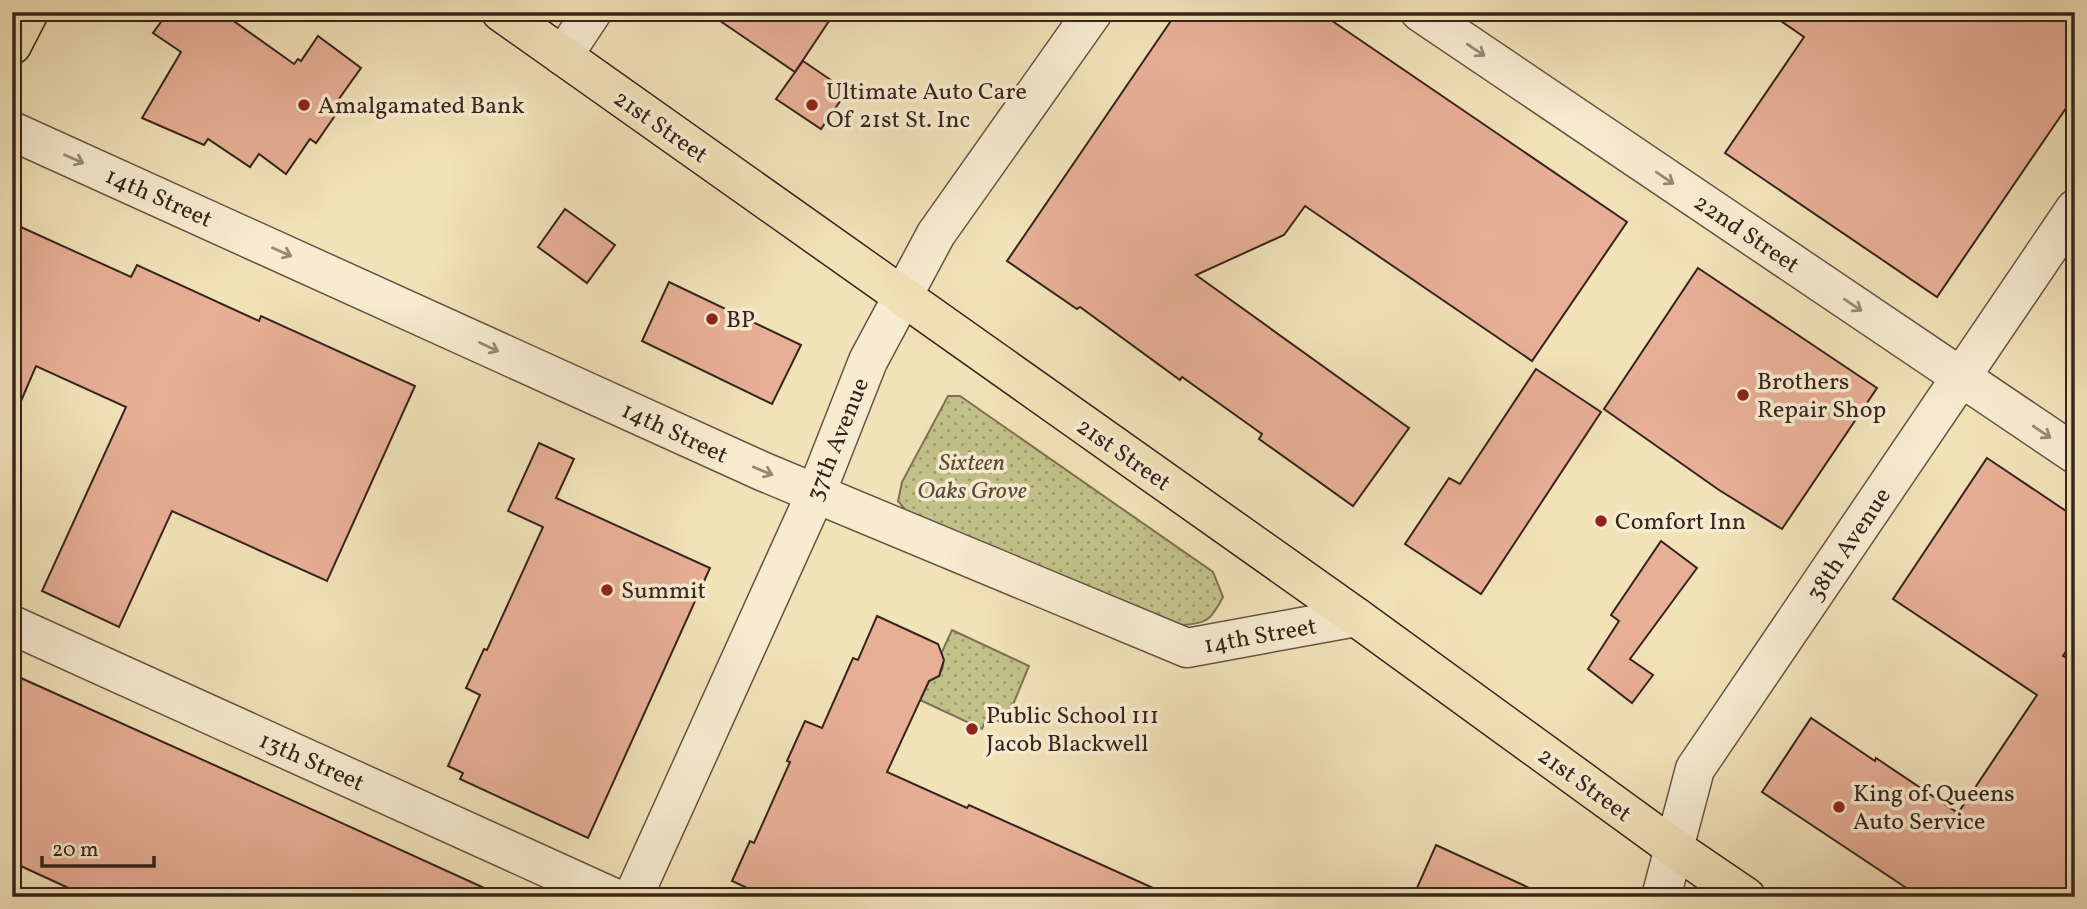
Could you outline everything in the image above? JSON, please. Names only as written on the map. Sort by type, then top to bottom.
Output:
[{"type":"main road","points":[[12,45],[29,12]]},
{"type":"main road","name":"21st Street","points":[[502,12],[1746,897]]},
{"type":"street","points":[[563,56],[592,12]]},
{"type":"street","name":"37th Avenue","points":[[633,897],[816,493],[868,361],[936,234],[1093,12]]},
{"type":"street","name":"22nd Street","points":[[1420,12],[2075,454]]},
{"type":"street","name":"14th Street","points":[[12,131],[742,462],[1187,648],[1356,617]]},
{"type":"street","name":"38th Avenue","points":[[1661,897],[1695,769],[2075,209]]},
{"type":"street","name":"13th Street","points":[[12,625],[612,897]]},
{"type":"green space","name":"Sixteen Oaks Grove","points":[[948,396],[960,396],[1213,572],[1223,597],[1211,616],[1203,622],[1181,625],[908,513],[898,501],[902,482]]},
{"type":"green space","points":[[952,630],[1029,666],[1005,724],[987,716],[982,729],[920,700],[929,681],[942,670],[941,654]]},
{"type":"building","points":[[168,12],[221,12],[294,64],[298,59],[301,61],[318,36],[361,68],[336,103],[341,107],[316,143],[310,139],[286,174],[259,154],[250,167],[208,139],[204,145],[142,118],[181,52],[153,33]]},
{"type":"building","points":[[707,12],[835,12],[795,72]]},
{"type":"building","points":[[1177,12],[1319,12],[1627,222],[1532,361],[1305,206],[1284,235],[1196,275],[1409,428],[1353,506],[1259,439],[1262,434],[1182,377],[1180,380],[1080,307],[1077,309],[1007,261]]},
{"type":"building","points":[[1768,12],[2075,12],[2075,95],[1937,297],[1725,153],[1804,37]]},
{"type":"building","points":[[803,61],[847,91],[821,129],[776,99]]},
{"type":"building","points":[[565,209],[615,245],[587,283],[538,247]]},
{"type":"building","points":[[12,223],[131,277],[137,265],[259,321],[261,316],[415,386],[327,581],[172,511],[119,627],[42,591],[126,407],[36,366],[12,422]]},
{"type":"building","name":"Brothers Repair Shop","points":[[1698,268],[1877,388],[1782,529],[1719,490],[1604,409]]},
{"type":"building","points":[[669,282],[801,345],[772,404],[642,341]]},
{"type":"building","points":[[1536,369],[1601,412],[1481,594],[1405,544],[1449,478],[1460,484]]},
{"type":"building","points":[[539,443],[574,459],[556,498],[710,568],[588,838],[460,779],[463,773],[448,766],[480,695],[466,688],[484,649],[487,650],[543,527],[508,511]]},
{"type":"building","points":[[1987,458],[2075,517],[2075,638],[2063,656],[2075,663],[2075,897],[1920,897],[1762,792],[1811,718],[1958,813],[2037,695],[1893,599]]},
{"type":"building","points":[[1661,541],[1697,568],[1630,659],[1653,675],[1632,703],[1588,669],[1619,621],[1611,615]]},
{"type":"building","name":"Public School 111 Jacob Blackwell","points":[[877,616],[938,644],[944,660],[939,676],[929,681],[887,772],[967,808],[969,805],[1173,897],[767,897],[732,881],[750,841],[754,843],[805,721],[822,728],[853,658],[858,660]]},
{"type":"building","points":[[12,674],[504,897],[88,897],[12,862]]},
{"type":"building","points":[[1436,845],[1549,897],[1413,897]]},
{"type":"place","name":"Amalgamated Bank","points":[[304,105]]},
{"type":"place","name":"Ultimate Auto Care Of 21st St. Inc","points":[[812,105]]},
{"type":"place","name":"BP","points":[[712,319]]},
{"type":"place","name":"Brothers Repair Shop","points":[[1743,395]]},
{"type":"place","name":"Comfort Inn","points":[[1601,521]]},
{"type":"place","name":"Summit","points":[[607,590]]},
{"type":"place","name":"Public School 111 Jacob Blackwell","points":[[972,729]]},
{"type":"place","name":"King of Queens Auto Service","points":[[1839,807]]}]
